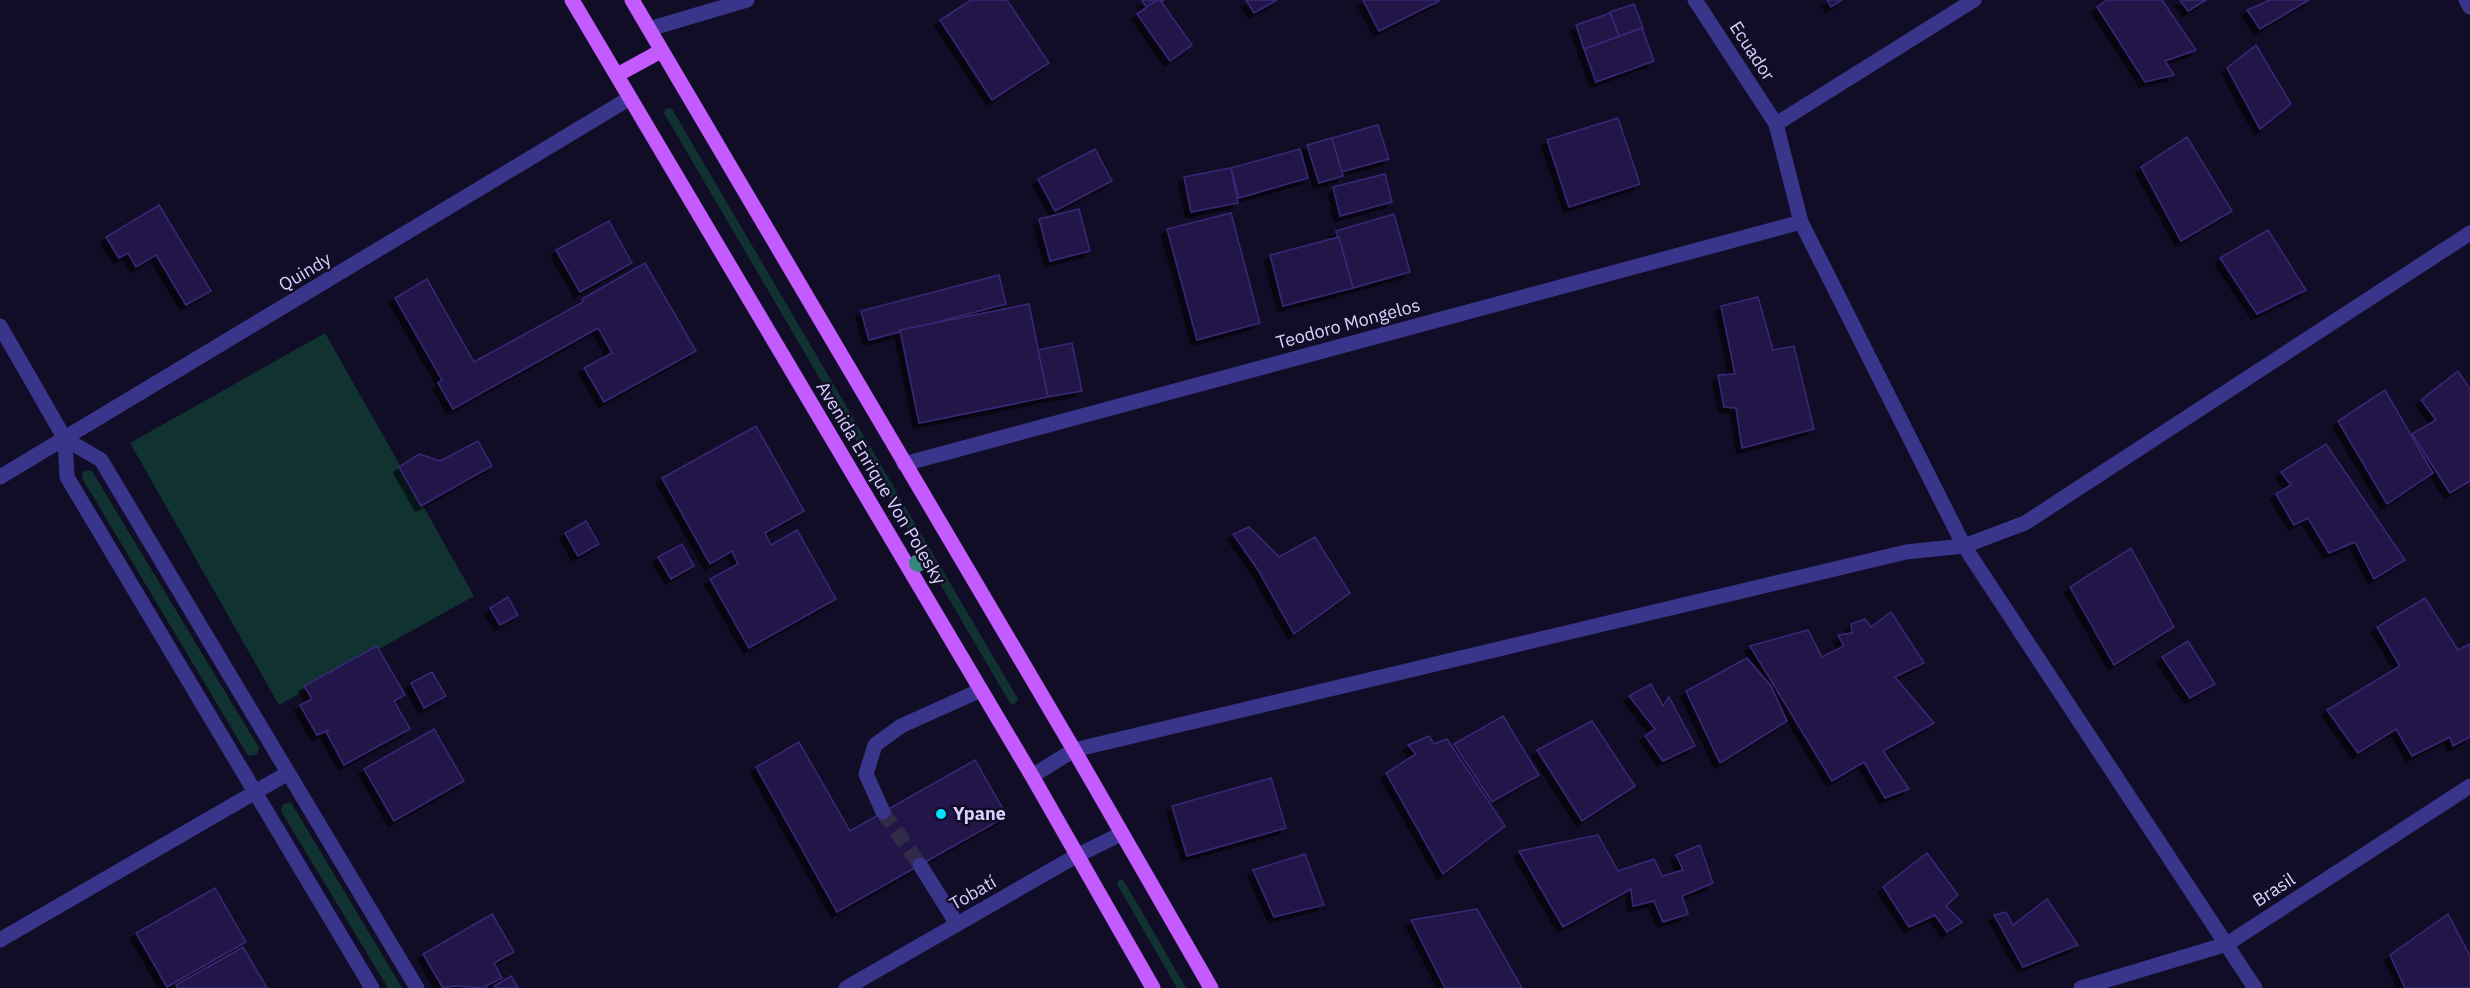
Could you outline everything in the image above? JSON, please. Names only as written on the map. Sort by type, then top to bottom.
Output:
[{"type":"main road","name":"Avenida Enrique Von Polesky","points":[[572,0],[1032,776],[1153,988]]},
{"type":"main road","name":"Avenida Enrique Von Polesky","points":[[632,0],[1074,750],[1211,988]]},
{"type":"main road","points":[[617,75],[662,51]]},
{"type":"street","points":[[649,29],[747,0]]},
{"type":"street","name":"Ecuador","points":[[1695,0],[1776,124],[1802,222],[1964,546],[2255,988]]},
{"type":"street","points":[[1776,124],[1974,0]]},
{"type":"street","points":[[2466,0],[2470,7]]},
{"type":"street","name":"Quindy","points":[[0,477],[630,98]]},
{"type":"street","name":"Teodoro Mongelos","points":[[904,464],[1802,222]]},
{"type":"street","points":[[1032,776],[1074,750],[1906,552],[1964,546],[2025,523],[2470,233]]},
{"type":"street","points":[[0,326],[65,439],[67,477],[372,988]]},
{"type":"street","points":[[65,439],[101,460],[417,988]]},
{"type":"street","points":[[883,812],[866,774],[875,745],[901,726],[981,690]]},
{"type":"street","points":[[0,940],[288,772]]},
{"type":"street","name":"Brasil","points":[[2081,988],[2227,944],[2470,786]]},
{"type":"street","name":"Tobatí","points":[[846,988],[1076,856],[1121,834]]},
{"type":"street","points":[[920,865],[957,924]]},
{"type":"green space","points":[[668,108],[672,109],[1018,699],[1014,705],[1010,703],[664,113]]},
{"type":"green space","points":[[325,333],[474,596],[279,705],[130,443]]},
{"type":"green space","points":[[86,470],[92,471],[259,748],[257,754],[250,756],[247,754],[82,478]]},
{"type":"green space","points":[[290,802],[402,988],[388,988],[281,811],[282,805]]},
{"type":"green space","points":[[1120,879],[1124,881],[1186,988],[1177,988],[1117,884]]},
{"type":"building","points":[[971,0],[1007,0],[1049,63],[992,100],[940,20]]},
{"type":"building","points":[[1142,0],[1164,0],[1148,10]]},
{"type":"building","points":[[1160,0],[1192,45],[1170,61],[1137,14]]},
{"type":"building","points":[[1246,0],[1277,0],[1254,13]]},
{"type":"building","points":[[1363,0],[1438,0],[1439,1],[1379,31]]},
{"type":"building","points":[[1827,0],[1842,0],[1831,7]]},
{"type":"building","points":[[2107,0],[2162,0],[2196,50],[2165,61],[2174,75],[2145,82],[2097,7]]},
{"type":"building","points":[[2180,0],[2206,0],[2188,11]]},
{"type":"building","points":[[2270,0],[2309,0],[2260,29],[2247,10]]},
{"type":"building","points":[[1634,4],[1643,28],[1619,36],[1610,12]]},
{"type":"building","points":[[1610,13],[1619,36],[1584,49],[1576,25]]},
{"type":"building","points":[[1642,28],[1654,61],[1596,82],[1584,49]]},
{"type":"building","points":[[2256,45],[2291,104],[2260,129],[2227,68]]},
{"type":"building","points":[[1618,118],[1640,184],[1569,207],[1547,140]]},
{"type":"building","points":[[1378,125],[1389,159],[1341,172],[1332,138]]},
{"type":"building","points":[[2187,137],[2232,211],[2181,241],[2141,167]]},
{"type":"building","points":[[1332,138],[1343,176],[1319,183],[1307,145]]},
{"type":"building","points":[[1095,149],[1112,181],[1055,211],[1038,179]]},
{"type":"building","points":[[1300,149],[1308,178],[1239,198],[1231,168]]},
{"type":"building","points":[[1231,168],[1238,203],[1191,212],[1184,177]]},
{"type":"building","points":[[1385,174],[1392,202],[1340,216],[1333,187]]},
{"type":"building","points":[[159,205],[211,291],[186,305],[156,255],[136,267],[128,253],[119,258],[106,237]]},
{"type":"building","points":[[1079,209],[1090,251],[1050,261],[1039,219]]},
{"type":"building","points":[[1231,213],[1260,323],[1197,340],[1167,229]]},
{"type":"building","points":[[1394,214],[1410,272],[1353,288],[1336,231]]},
{"type":"building","points":[[609,221],[632,263],[580,292],[556,250]]},
{"type":"building","points":[[2268,230],[2306,290],[2257,314],[2220,258]]},
{"type":"building","points":[[1339,237],[1353,288],[1283,306],[1270,255]]},
{"type":"building","points":[[645,263],[696,351],[604,402],[584,368],[612,353],[598,328],[453,409],[438,383],[442,380],[395,298],[427,279],[474,362],[583,302],[582,299]]},
{"type":"building","points":[[999,275],[1006,304],[869,340],[861,311]]},
{"type":"building","points":[[1758,297],[1773,350],[1794,346],[1814,429],[1742,448],[1736,408],[1724,407],[1718,375],[1735,374],[1721,306]]},
{"type":"building","points":[[1029,304],[1048,397],[919,423],[900,330]]},
{"type":"building","points":[[1072,343],[1082,391],[1048,397],[1038,350]]},
{"type":"building","points":[[2458,371],[2470,389],[2470,481],[2450,493],[2412,434],[2436,420],[2421,400]]},
{"type":"building","points":[[2385,390],[2433,473],[2387,504],[2338,421]]},
{"type":"building","points":[[756,426],[804,511],[765,533],[771,545],[797,530],[836,599],[749,648],[710,579],[738,564],[732,551],[710,564],[662,478]]},
{"type":"building","points":[[478,441],[492,466],[421,506],[399,467],[419,454],[440,461]]},
{"type":"building","points":[[2326,444],[2405,560],[2374,579],[2355,542],[2329,553],[2308,518],[2294,525],[2276,494],[2291,485],[2281,472]]},
{"type":"building","points":[[586,521],[599,544],[578,556],[565,533]]},
{"type":"building","points":[[1249,527],[1279,557],[1315,537],[1350,593],[1294,634],[1258,570],[1233,534]]},
{"type":"building","points":[[682,544],[694,566],[671,579],[658,557]]},
{"type":"building","points":[[2131,548],[2174,627],[2114,665],[2070,587]]},
{"type":"building","points":[[508,597],[518,615],[500,625],[490,608]]},
{"type":"building","points":[[2425,598],[2458,650],[2470,644],[2470,737],[2453,746],[2450,737],[2412,756],[2396,729],[2358,753],[2327,710],[2400,666],[2377,627]]},
{"type":"building","points":[[1891,612],[1924,663],[1895,677],[1934,723],[1883,751],[1909,789],[1885,798],[1864,762],[1832,781],[1750,646],[1808,630],[1822,657],[1844,646],[1838,635],[1852,633],[1851,624],[1865,619],[1871,627]]},
{"type":"building","points":[[2188,641],[2215,684],[2190,698],[2162,657]]},
{"type":"building","points":[[377,646],[405,695],[394,701],[410,729],[344,765],[326,732],[329,730],[317,735],[300,705],[312,699],[304,686]]},
{"type":"building","points":[[1747,658],[1771,686],[1787,721],[1720,763],[1686,691]]},
{"type":"building","points":[[432,672],[446,696],[424,708],[411,683]]},
{"type":"building","points":[[1651,684],[1663,706],[1669,697],[1695,746],[1663,761],[1645,736],[1655,729],[1629,696]]},
{"type":"building","points":[[1503,716],[1539,775],[1492,802],[1454,744]]},
{"type":"building","points":[[1592,721],[1635,786],[1582,821],[1537,750]]},
{"type":"building","points":[[434,729],[464,781],[394,821],[364,769]]},
{"type":"building","points":[[1429,736],[1434,744],[1447,739],[1505,826],[1443,874],[1386,773],[1416,754],[1408,745]]},
{"type":"building","points":[[799,742],[850,831],[975,760],[1007,816],[837,912],[756,767]]},
{"type":"building","points":[[1271,778],[1286,828],[1187,856],[1172,806]]},
{"type":"building","points":[[1598,835],[1618,871],[1654,859],[1662,876],[1683,870],[1676,855],[1700,845],[1713,883],[1682,896],[1688,914],[1663,922],[1654,901],[1633,906],[1631,889],[1563,927],[1519,851]]},
{"type":"building","points":[[1927,853],[1958,895],[1946,906],[1962,922],[1947,932],[1935,915],[1909,927],[1883,887]]},
{"type":"building","points":[[1305,854],[1324,905],[1274,917],[1253,870]]},
{"type":"building","points":[[215,888],[246,942],[167,987],[136,933]]},
{"type":"building","points":[[2047,899],[2078,945],[2023,967],[1994,915],[2006,912],[2013,925]]},
{"type":"building","points":[[1477,909],[1522,988],[1445,988],[1411,920]]},
{"type":"building","points":[[492,914],[514,952],[494,963],[502,978],[486,986],[487,988],[454,986],[443,988],[423,954]]},
{"type":"building","points":[[2448,914],[2470,956],[2470,988],[2405,988],[2390,955]]},
{"type":"building","points":[[243,947],[267,988],[178,988],[176,985]]},
{"type":"building","points":[[511,976],[518,988],[495,988],[494,986]]},
{"type":"tunnel","points":[[883,812],[920,865]]},
{"type":"place","name":"Ypane","points":[[941,814]]}]
